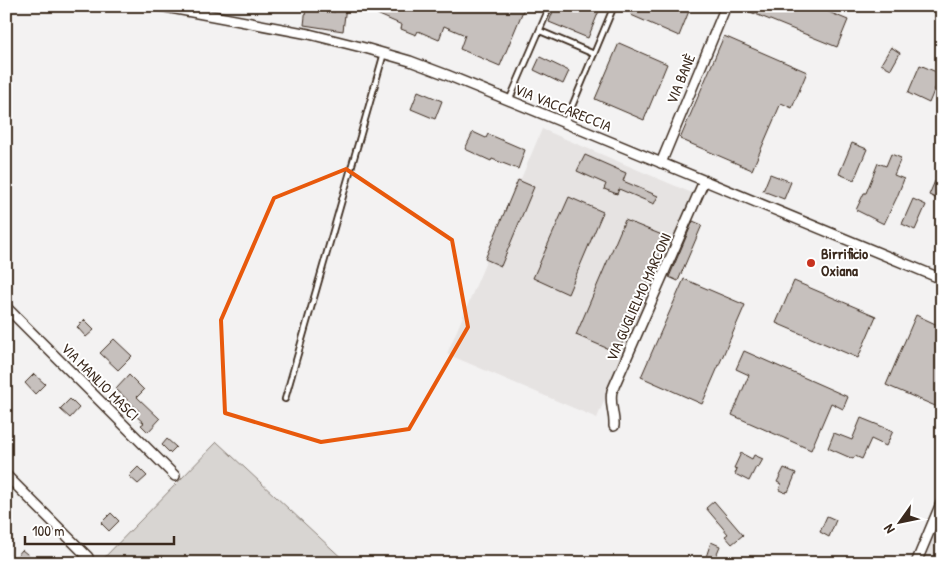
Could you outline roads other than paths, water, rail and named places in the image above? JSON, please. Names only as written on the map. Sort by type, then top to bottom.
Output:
[{"type":"street","name":"VIA VACCARECCIA","points":[[160,6],[309,34],[426,66],[942,279]]},
{"type":"street","name":"VIA BANÈ","points":[[661,163],[726,6]]},
{"type":"street","name":"VIA GUGLIELMO MARCONI","points":[[614,426],[611,403],[612,391],[704,181]]},
{"type":"street","name":"VIA MANLIO MASCI","points":[[6,307],[174,476]]},
{"type":"street","points":[[6,475],[88,557]]},
{"type":"street","points":[[916,563],[942,501]]},
{"type":"lane","points":[[509,101],[550,6]]},
{"type":"lane","points":[[565,123],[614,6]]},
{"type":"lane","points":[[540,31],[594,54]]},
{"type":"lane","points":[[285,399],[384,53]]},
{"type":"place","name":"Birrificio Oxiana","points":[[811,263]]}]
